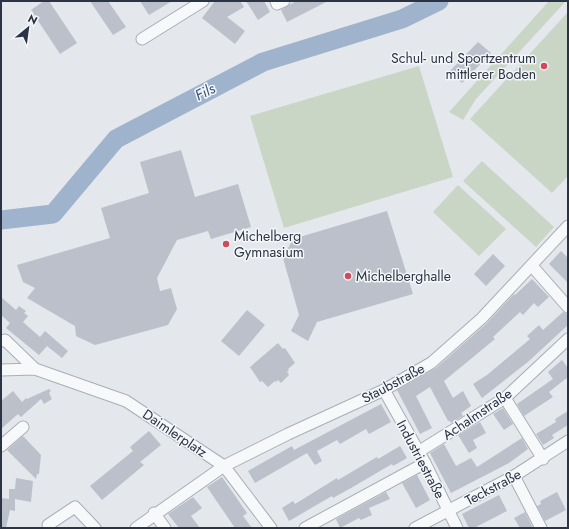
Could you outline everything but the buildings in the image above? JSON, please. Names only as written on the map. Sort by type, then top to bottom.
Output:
[{"type":"street","points":[[142,39],[203,1]]},
{"type":"street","points":[[276,1],[277,4],[284,1]]},
{"type":"street","name":"Staubstraße","points":[[224,466],[288,434],[384,390],[431,363],[482,318],[568,226]]},
{"type":"street","points":[[532,266],[568,307]]},
{"type":"street","points":[[2,339],[35,369]]},
{"type":"street","name":"Achalmstraße","points":[[418,452],[505,398],[568,339]]},
{"type":"street","points":[[1,370],[35,369]]},
{"type":"street","name":"Daimlerplatz","points":[[35,369],[126,401],[224,466],[136,528]]},
{"type":"street","name":"Industriestraße","points":[[384,390],[425,463],[448,511],[458,528]]},
{"type":"street","points":[[505,398],[543,459]]},
{"type":"street","points":[[1,446],[23,427]]},
{"type":"street","name":"Teckstraße","points":[[415,528],[514,476],[543,459],[568,441]]},
{"type":"street","points":[[304,528],[425,463]]},
{"type":"street","points":[[224,466],[271,528]]},
{"type":"street","points":[[514,476],[541,528]]},
{"type":"street","points":[[48,525],[75,507],[95,528]]},
{"type":"street","points":[[154,514],[165,528]]},
{"type":"green space","points":[[549,1],[566,1],[476,99],[463,120],[449,112]]},
{"type":"green space","name":"Schul- und Sportzentrum mittlerer Boden","points":[[568,12],[568,176],[552,193],[470,119]]},
{"type":"green space","points":[[419,66],[453,177],[284,228],[250,116]]},
{"type":"green space","points":[[482,161],[554,227],[536,247],[463,181]]},
{"type":"green space","points":[[458,185],[506,229],[479,256],[433,212]]},
{"type":"waterway","name":"Fils","points":[[1,220],[53,214],[116,139],[263,62],[402,19],[439,1]]},
{"type":"place","name":"Schul- und Sportzentrum mittlerer Boden","points":[[544,66]]},
{"type":"place","name":"Michelberg Gymnasium","points":[[226,244]]},
{"type":"place","name":"Michelberghalle","points":[[348,276]]}]
